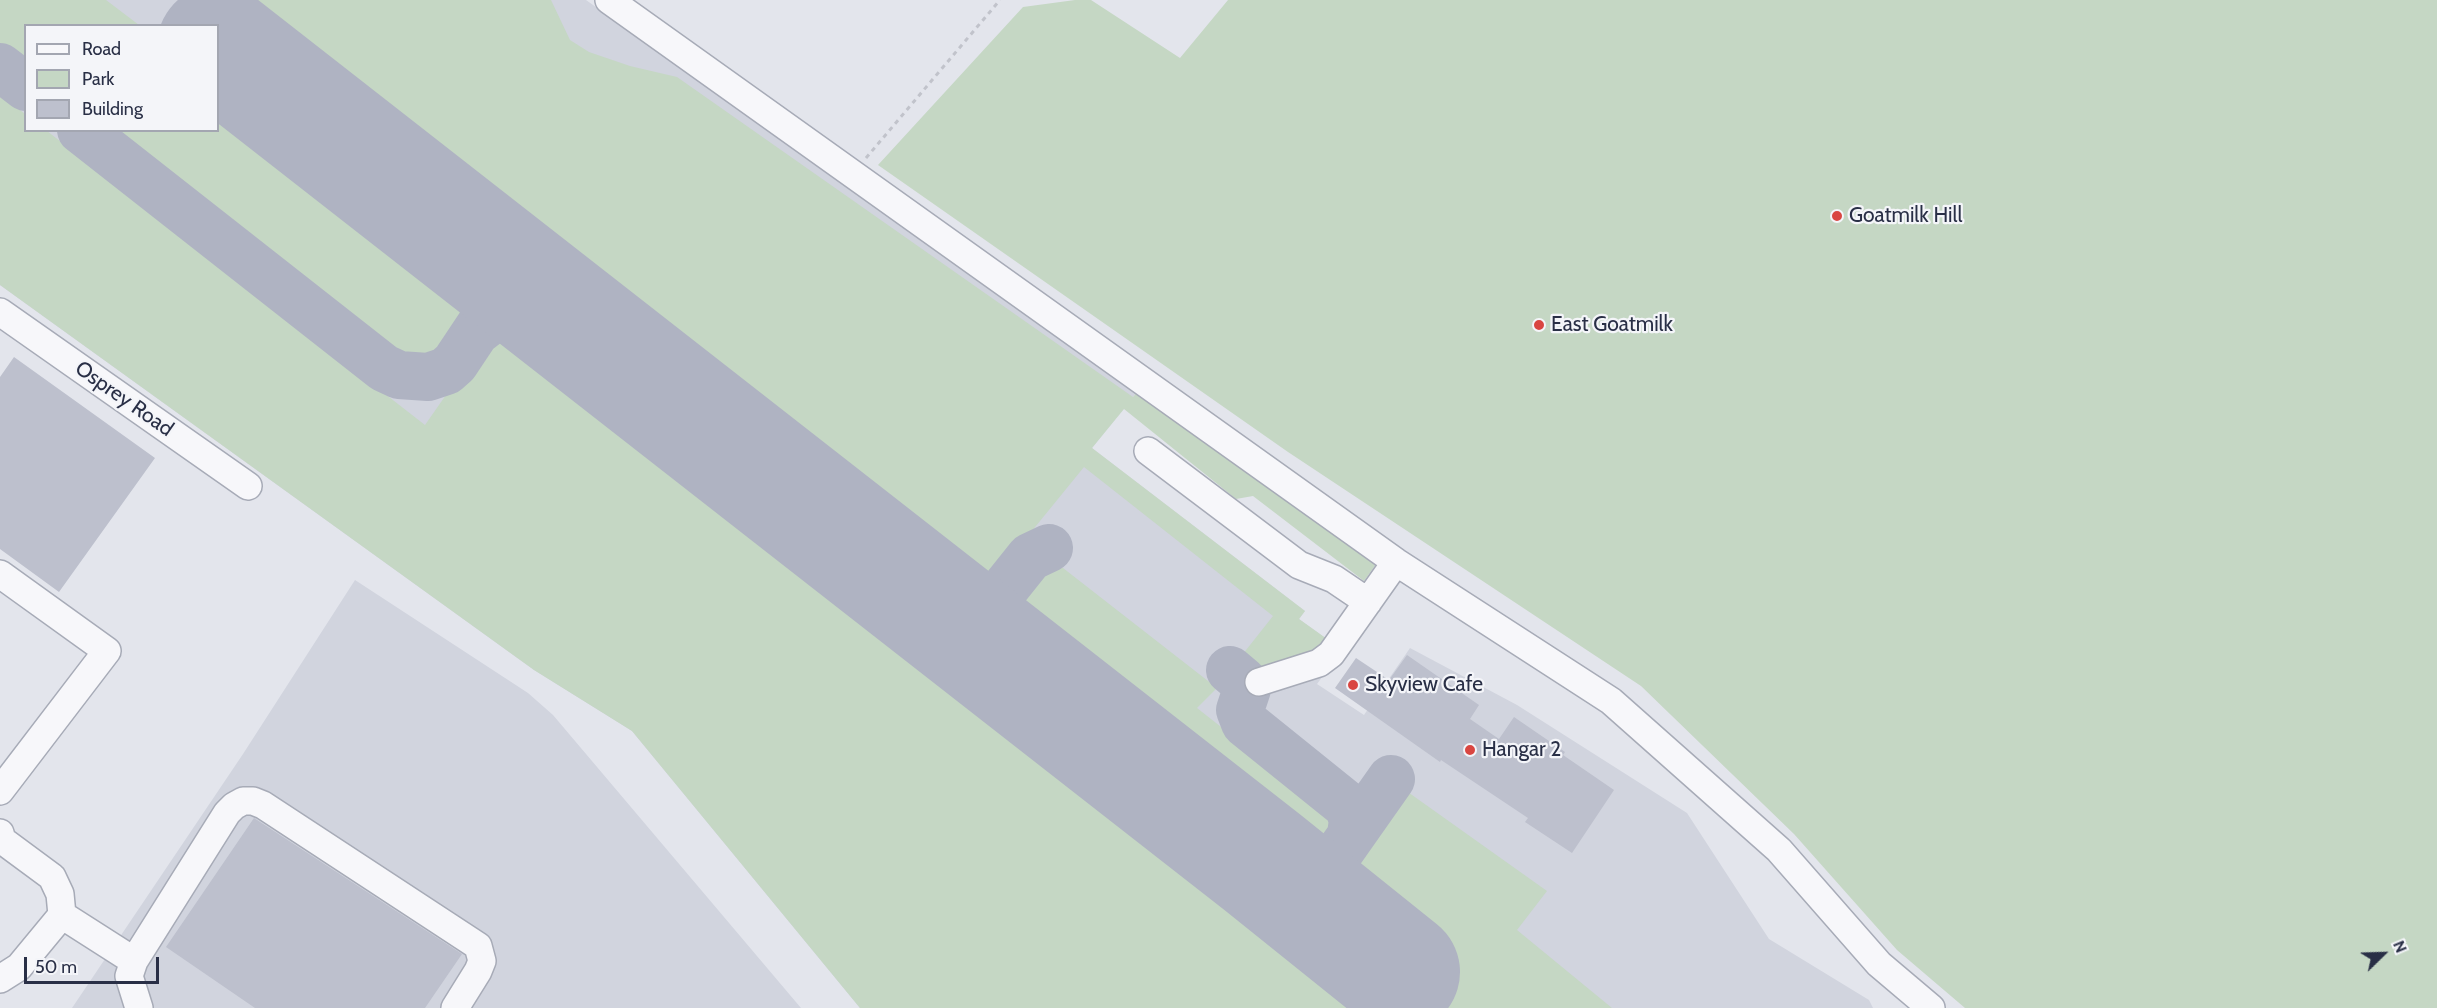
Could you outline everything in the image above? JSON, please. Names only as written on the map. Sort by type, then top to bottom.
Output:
[{"type":"street","points":[[609,0],[1396,562],[1611,701],[1779,850],[1880,964],[1930,1008]]},
{"type":"street","name":"Osprey Road","points":[[0,312],[248,486]]},
{"type":"street","points":[[1148,451],[1299,565],[1334,579],[1368,602]]},
{"type":"street","points":[[1259,682],[1319,663],[1330,654],[1396,562]]},
{"type":"street","points":[[0,574],[106,651],[0,791]]},
{"type":"street","points":[[139,1008],[129,976],[134,961],[226,813],[243,801],[253,801],[263,805],[478,946],[482,961],[455,1008]]},
{"type":"street","points":[[0,833],[2,840],[52,877],[60,894],[62,915],[19,967],[0,979]]},
{"type":"street","points":[[62,915],[134,961]]},
{"type":"path","points":[[853,173],[1000,0]]},
{"type":"shaded area","points":[[0,0],[586,0],[1138,391],[1092,448],[1305,611],[1299,619],[1342,650],[1317,684],[1364,715],[1410,648],[1517,705],[1687,813],[1769,939],[1869,1000],[1873,1008],[860,1008],[632,731],[534,670],[0,285]]},
{"type":"shaded area","points":[[355,580],[528,693],[553,715],[801,1008],[72,1008],[243,754]]},
{"type":"green space","points":[[0,0],[106,0],[138,24],[24,24],[24,79],[0,60]]},
{"type":"green space","points":[[188,0],[551,0],[570,40],[589,52],[630,66],[677,77],[1133,397],[1138,391],[1379,560],[1364,581],[1253,496],[1236,499],[1124,409],[1092,448],[1305,611],[1299,619],[1334,644],[1252,678],[1235,664],[1273,616],[1084,467],[983,591],[972,596],[948,596]]},
{"type":"green space","points":[[1091,0],[1180,58],[1228,0],[2437,0],[2437,1008],[1965,1008],[1897,950],[1794,834],[1641,686],[1288,452],[878,165],[1023,7]]},
{"type":"green space","points":[[219,88],[467,281],[474,304],[467,321],[436,363],[422,371],[405,372],[390,366],[91,132],[219,132]]},
{"type":"green space","points":[[0,94],[24,113],[24,132],[48,132],[425,425],[483,342],[497,332],[517,329],[535,331],[1313,941],[1313,952],[1310,958],[1372,1008],[860,1008],[632,731],[534,670],[0,285]]},
{"type":"green space","points":[[1047,568],[1063,568],[1217,688],[1197,708],[1333,815],[1338,821],[1338,833],[1332,844],[1318,855],[1300,859],[1283,856],[1009,640],[1005,622],[1006,608],[1034,574]]},
{"type":"green space","points":[[1398,785],[1547,891],[1517,930],[1612,1008],[1373,1008],[1411,958],[1349,908],[1339,895],[1336,878],[1339,868]]},
{"type":"building","points":[[14,357],[155,458],[59,592],[0,549],[0,377]]},
{"type":"building","points":[[1407,655],[1479,705],[1470,719],[1499,739],[1514,717],[1565,752],[1563,755],[1614,790],[1572,853],[1525,822],[1528,818],[1441,760],[1440,762],[1335,688],[1356,658],[1389,680]]},
{"type":"building","points":[[254,818],[462,954],[425,1008],[255,1008],[166,947]]},
{"type":"taxiway","points":[[0,67],[24,85]]},
{"type":"taxiway","points":[[84,132],[384,368],[399,375],[428,377],[446,371],[455,363],[481,324],[491,303],[495,280],[490,258]]},
{"type":"taxiway","points":[[477,331],[495,317],[519,307],[539,304],[555,308]]},
{"type":"taxiway","points":[[930,602],[961,607],[987,604],[998,597],[1030,557],[1049,548]]},
{"type":"taxiway","points":[[998,597],[994,628],[1010,665]]},
{"type":"taxiway","points":[[1230,670],[1243,681],[1247,689],[1240,710],[1245,723],[1348,806],[1353,820],[1351,835]]},
{"type":"taxiway","points":[[1262,862],[1290,877],[1309,876],[1322,870],[1334,860],[1391,779]]},
{"type":"taxiway","points":[[1334,860],[1327,873],[1325,891],[1332,914],[1343,926]]},
{"type":"runway","points":[[219,47],[1262,862],[1399,972]]},
{"type":"place","name":"Goatmilk Hill","points":[[1837,216]]},
{"type":"place","name":"East Goatmilk","points":[[1539,325]]},
{"type":"place","name":"Skyview Cafe","points":[[1353,685]]},
{"type":"place","name":"Hangar 2","points":[[1470,750]]}]
